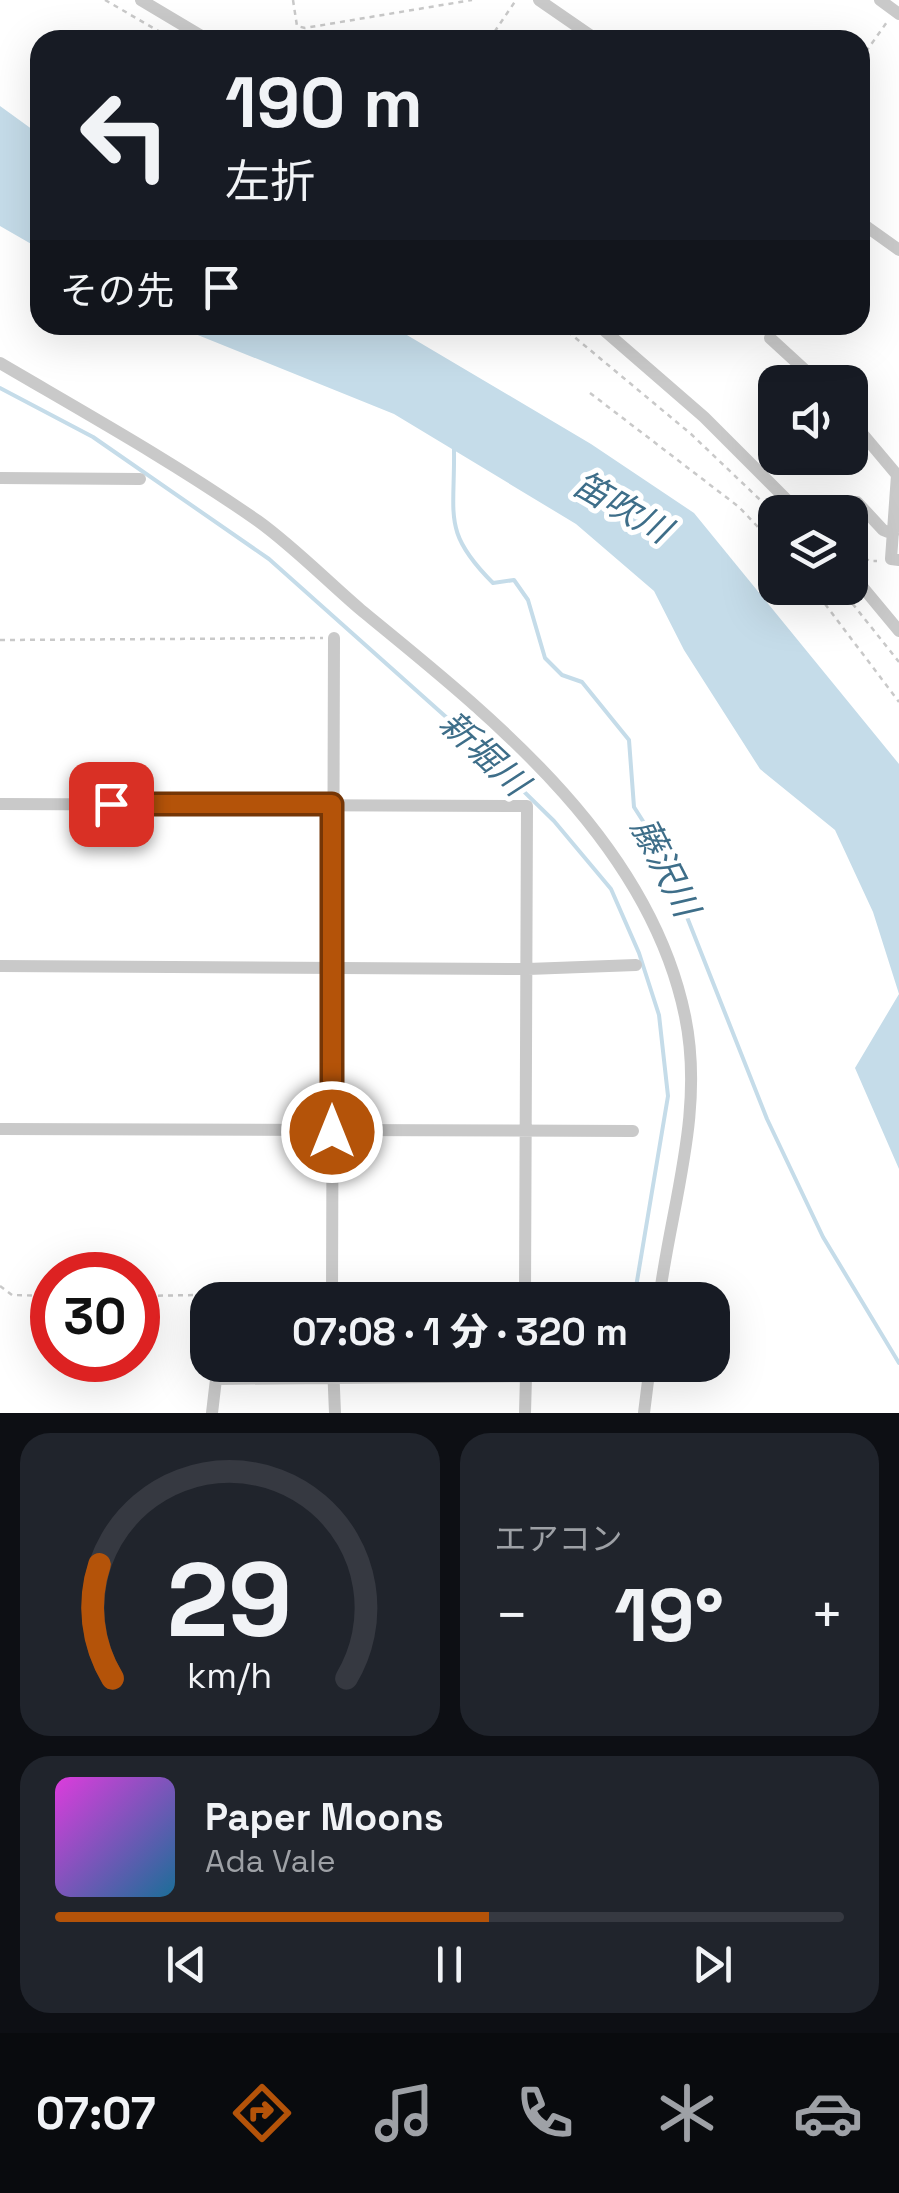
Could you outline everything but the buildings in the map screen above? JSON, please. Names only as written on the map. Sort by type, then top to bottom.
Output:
[{"type":"street","points":[[141,0],[191,30]]},
{"type":"street","points":[[539,0],[582,30]]},
{"type":"street","points":[[880,0],[897,12]]},
{"type":"street","points":[[870,229],[899,250]]},
{"type":"street","points":[[610,335],[704,417],[782,495]]},
{"type":"street","points":[[770,338],[799,365]]},
{"type":"street","points":[[0,363],[122,431],[260,523],[542,767],[611,856],[653,921],[686,1018],[692,1122],[661,1282]]},
{"type":"street","points":[[868,440],[897,474],[890,560],[899,560]]},
{"type":"street","points":[[0,478],[140,480]]},
{"type":"street","points":[[868,514],[883,530],[893,534]]},
{"type":"street","points":[[868,594],[899,631]]},
{"type":"street","points":[[332,1282],[334,638]]},
{"type":"street","points":[[0,804],[527,806],[525,1282]]},
{"type":"street","points":[[0,966],[528,970],[636,966]]},
{"type":"street","points":[[0,1130],[633,1132]]},
{"type":"street","points":[[212,1413],[216,1382]]},
{"type":"street","points":[[334,1382],[335,1413]]},
{"type":"street","points":[[526,1382],[526,1413]]},
{"type":"street","points":[[644,1413],[648,1382]]},
{"type":"path","points":[[105,0],[157,30]]},
{"type":"path","points":[[294,0],[297,26],[305,28],[472,0]]},
{"type":"path","points":[[496,30],[516,0]]},
{"type":"path","points":[[870,47],[897,12]]},
{"type":"path","points":[[572,335],[668,414],[758,498]]},
{"type":"path","points":[[764,335],[770,338]]},
{"type":"path","points":[[590,393],[739,507],[758,527]]},
{"type":"path","points":[[868,559],[877,561]]},
{"type":"path","points":[[826,605],[899,702]]},
{"type":"path","points":[[854,605],[899,662]]},
{"type":"path","points":[[0,640],[334,638]]},
{"type":"path","points":[[0,1286],[12,1295],[30,1295]]},
{"type":"water","points":[[0,106],[30,128],[30,243],[0,226]]},
{"type":"water","name":"笛吹川","points":[[198,335],[407,335],[591,444],[694,513],[758,591],[758,605],[769,605],[899,764],[899,994],[873,912],[835,830],[760,769],[684,650],[654,591],[576,524],[394,414]]},
{"type":"water","points":[[899,994],[899,1169],[855,1068]]},
{"type":"waterway","name":"新堀川","points":[[0,388],[93,437],[269,559],[464,733],[554,821],[611,889],[639,953],[659,1015],[668,1096],[637,1282]]},
{"type":"waterway","name":"藤沢川","points":[[454,449],[453,508],[459,536],[493,583],[514,580],[528,600],[545,658],[562,675],[582,682],[629,740],[634,807],[674,870],[685,912],[767,1119],[823,1237],[899,1363]]},
{"type":"route","points":[[111,804],[332,804],[332,1132]]}]
